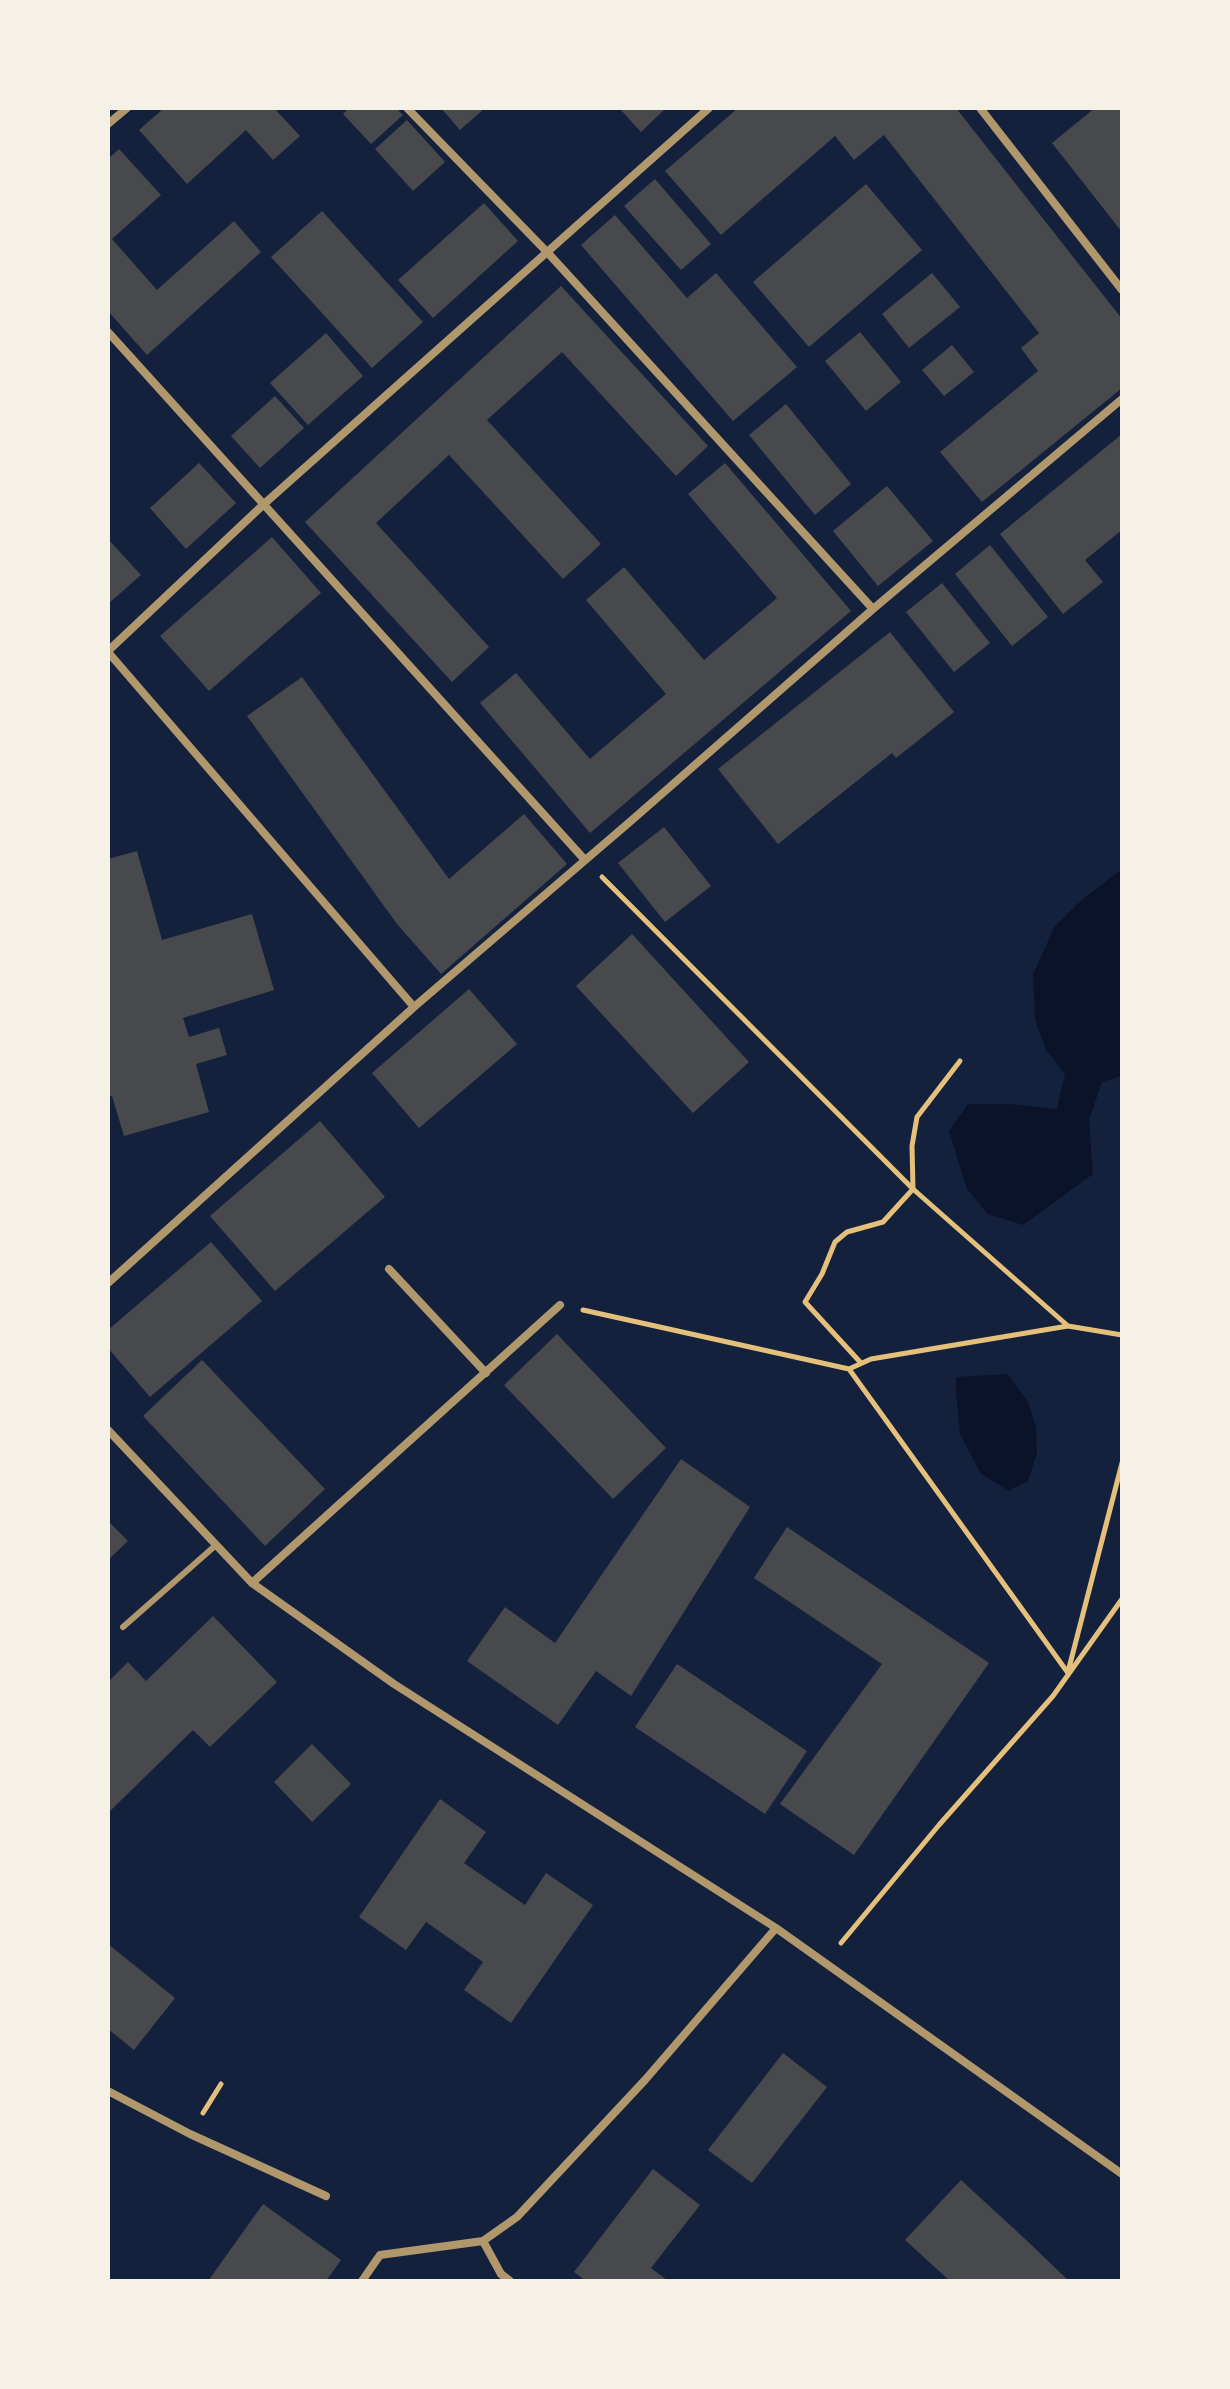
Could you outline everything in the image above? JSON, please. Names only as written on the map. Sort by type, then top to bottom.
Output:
[{"type":"street","points":[[108,124],[127,108]]},
{"type":"street","points":[[407,108],[548,253],[873,609]]},
{"type":"street","points":[[414,1007],[108,652],[264,504],[709,108]]},
{"type":"street","points":[[980,108],[1122,290]]},
{"type":"street","points":[[108,332],[584,859]]},
{"type":"street","points":[[108,1283],[414,1007],[873,609],[1122,399]]},
{"type":"street","points":[[389,1269],[486,1373]]},
{"type":"street","points":[[252,1583],[560,1305]]},
{"type":"street","points":[[108,1430],[252,1583],[394,1684],[776,1928],[1122,2174]]},
{"type":"street","points":[[362,2281],[380,2255],[483,2241],[517,2217],[635,2091],[776,1928]]},
{"type":"street","points":[[108,2091],[190,2134],[326,2196]]},
{"type":"street","points":[[483,2241],[498,2278],[510,2281]]},
{"type":"lane","points":[[123,1627],[216,1545]]},
{"type":"path","points":[[584,859],[913,1189],[1068,1326]]},
{"type":"path","points":[[861,1363],[805,1302],[822,1274],[835,1242],[847,1232],[883,1222],[913,1189],[912,1146],[917,1117],[960,1061]]},
{"type":"path","points":[[560,1305],[849,1369],[871,1359],[1068,1326],[1122,1335]]},
{"type":"path","points":[[849,1369],[1068,1673]]},
{"type":"path","points":[[1068,1673],[1122,1463]]},
{"type":"path","points":[[826,1962],[939,1825],[1053,1696],[1122,1599]]},
{"type":"path","points":[[190,2134],[221,2084]]},
{"type":"water","points":[[1122,869],[1122,1076],[1102,1082],[1089,1120],[1093,1174],[1023,1225],[988,1214],[967,1189],[949,1131],[968,1104],[1057,1109],[1065,1074],[1046,1050],[1035,1020],[1033,974],[1055,926],[1084,898]]},
{"type":"water","points":[[1008,1374],[1028,1402],[1036,1427],[1037,1453],[1028,1481],[1009,1491],[981,1474],[960,1434],[956,1393],[956,1377]]},
{"type":"building","points":[[164,108],[274,108],[300,136],[273,160],[246,130],[187,184],[139,130]]},
{"type":"building","points":[[349,108],[396,108],[403,115],[371,144],[343,114]]},
{"type":"building","points":[[441,108],[485,108],[460,130]]},
{"type":"building","points":[[619,108],[666,108],[641,132]]},
{"type":"building","points":[[738,108],[956,108],[1122,319],[1122,388],[982,502],[940,452],[1038,371],[1021,348],[1039,333],[884,135],[854,160],[835,136],[721,235],[665,171]]},
{"type":"building","points":[[1095,108],[1122,108],[1122,232],[1052,143]]},
{"type":"building","points":[[407,120],[445,162],[413,191],[375,149]]},
{"type":"building","points":[[119,149],[161,195],[112,239],[157,290],[234,221],[261,252],[147,355],[108,311],[108,159]]},
{"type":"building","points":[[655,179],[711,244],[681,270],[624,206]]},
{"type":"building","points":[[866,184],[922,250],[809,347],[753,282]]},
{"type":"building","points":[[484,203],[518,241],[433,318],[398,280]]},
{"type":"building","points":[[322,211],[423,322],[372,368],[271,257]]},
{"type":"building","points":[[615,215],[687,298],[716,273],[797,367],[733,421],[581,245]]},
{"type":"building","points":[[932,273],[960,307],[909,348],[882,314]]},
{"type":"building","points":[[561,286],[708,446],[676,476],[562,352],[487,420],[601,544],[563,579],[449,455],[376,523],[489,647],[452,682],[305,522]]},
{"type":"building","points":[[860,332],[901,382],[866,411],[825,361]]},
{"type":"building","points":[[326,333],[363,376],[308,425],[270,383]]},
{"type":"building","points":[[952,345],[974,372],[944,396],[922,370]]},
{"type":"building","points":[[275,396],[304,428],[260,468],[231,436]]},
{"type":"building","points":[[786,404],[851,484],[815,515],[749,435]]},
{"type":"building","points":[[1122,434],[1122,530],[1085,560],[1103,582],[1063,614],[1000,534]]},
{"type":"building","points":[[199,463],[236,503],[186,549],[150,508]]},
{"type":"building","points":[[725,463],[851,611],[590,833],[480,703],[516,673],[590,759],[666,694],[586,600],[624,567],[704,660],[777,598],[688,494]]},
{"type":"building","points":[[887,486],[933,541],[878,586],[833,531]]},
{"type":"building","points":[[272,537],[321,593],[209,691],[160,636]]},
{"type":"building","points":[[108,539],[141,575],[108,604]]},
{"type":"building","points":[[990,545],[1048,617],[1012,646],[955,574]]},
{"type":"building","points":[[942,583],[990,643],[954,672],[906,612]]},
{"type":"building","points":[[890,632],[954,712],[896,758],[892,753],[778,844],[718,769]]},
{"type":"building","points":[[302,677],[449,879],[524,814],[567,864],[441,974],[397,924],[247,716]]},
{"type":"building","points":[[664,827],[711,886],[665,922],[618,863]]},
{"type":"building","points":[[137,851],[162,940],[252,914],[274,990],[183,1018],[189,1037],[219,1028],[227,1055],[196,1064],[209,1112],[124,1136],[112,1096],[108,1097],[108,859]]},
{"type":"building","points":[[632,934],[749,1062],[693,1113],[576,986]]},
{"type":"building","points":[[469,989],[517,1044],[419,1128],[372,1073]]},
{"type":"building","points":[[320,1121],[385,1197],[275,1291],[210,1216]]},
{"type":"building","points":[[211,1242],[262,1301],[150,1397],[108,1348],[108,1330]]},
{"type":"building","points":[[557,1334],[666,1448],[613,1499],[504,1385]]},
{"type":"building","points":[[202,1360],[325,1489],[265,1546],[143,1416]]},
{"type":"building","points":[[681,1459],[750,1507],[631,1696],[596,1671],[558,1725],[467,1661],[505,1607],[555,1643]]},
{"type":"building","points":[[108,1521],[128,1541],[108,1560]]},
{"type":"building","points":[[787,1527],[989,1663],[854,1855],[780,1804],[882,1664],[754,1578]]},
{"type":"building","points":[[213,1616],[277,1682],[210,1747],[193,1730],[108,1813],[108,1682],[128,1662],[146,1681]]},
{"type":"building","points":[[677,1664],[807,1751],[765,1814],[635,1727]]},
{"type":"building","points":[[312,1744],[351,1784],[312,1822],[274,1782]]},
{"type":"building","points":[[440,1799],[486,1832],[464,1863],[525,1905],[546,1873],[593,1905],[511,2023],[464,1990],[483,1962],[426,1922],[406,1950],[359,1917]]},
{"type":"building","points":[[108,1944],[175,1998],[134,2050],[108,2029]]},
{"type":"building","points":[[783,2053],[827,2087],[752,2183],[708,2150]]},
{"type":"building","points":[[653,2169],[700,2205],[651,2268],[668,2281],[586,2281],[574,2272]]},
{"type":"building","points":[[961,2180],[1069,2281],[950,2281],[905,2240]]},
{"type":"building","points":[[263,2204],[341,2260],[326,2281],[208,2281]]}]
